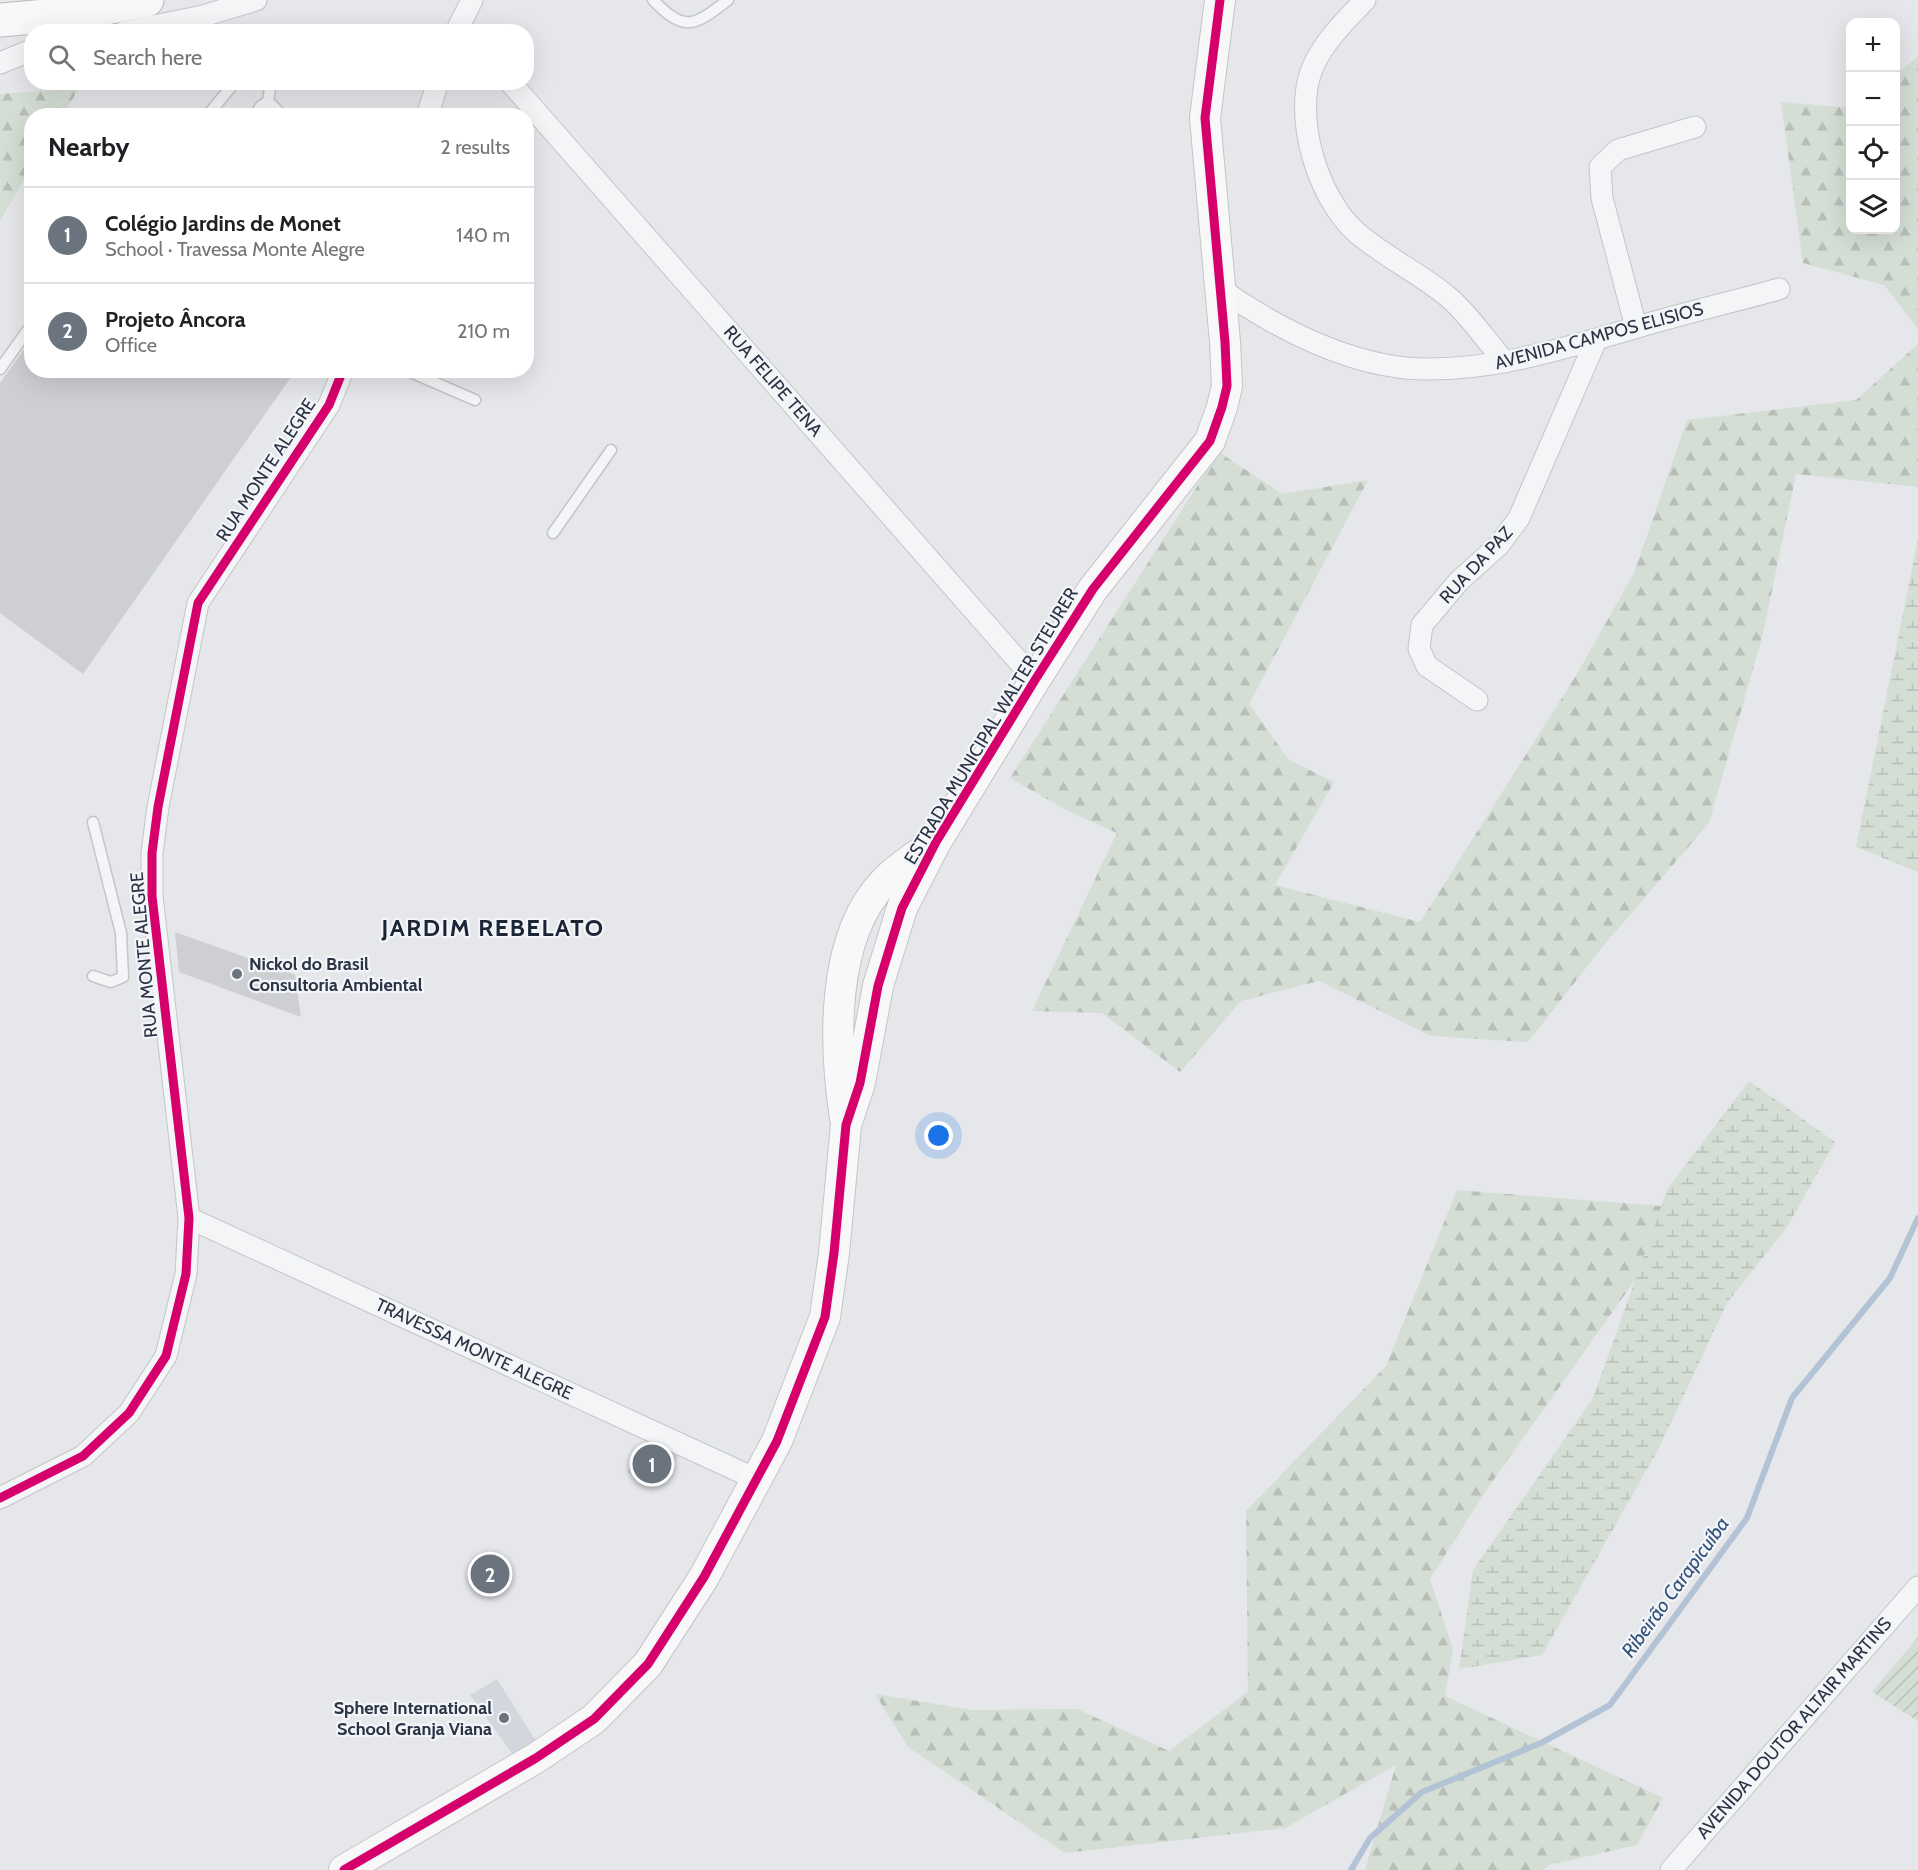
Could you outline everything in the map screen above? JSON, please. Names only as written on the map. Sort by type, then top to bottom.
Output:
[{"type":"highway","points":[[0,20],[80,13],[147,0]]},
{"type":"street","points":[[164,24],[203,16],[256,0]]},
{"type":"street","points":[[462,24],[472,0]]},
{"type":"street","name":"ESTRADA MUNICIPAL WALTER STEURER","points":[[846,1125],[860,1083],[878,986],[902,908],[936,842],[1093,590],[1209,441],[1227,386],[1205,118],[1220,0]]},
{"type":"street","points":[[1365,0],[1334,33],[1312,69],[1304,116],[1316,166],[1331,199],[1356,232],[1449,297],[1505,362]]},
{"type":"street","points":[[0,63],[24,53]]},
{"type":"street","points":[[430,108],[435,90]]},
{"type":"street","name":"RUA FELIPE TENA","points":[[517,90],[533,108]]},
{"type":"street","name":"RUA FELIPE TENA","points":[[534,109],[1035,680]]},
{"type":"street","points":[[1636,327],[1602,198],[1600,167],[1618,150],[1695,127]]},
{"type":"street","name":"AVENIDA CAMPOS ELISIOS","points":[[1219,288],[1254,313],[1305,339],[1373,362],[1423,369],[1490,366],[1596,340],[1779,289]]},
{"type":"street","name":"RUA DA PAZ","points":[[1478,700],[1427,666],[1419,649],[1422,625],[1459,581],[1499,545],[1519,518],[1596,340]]},
{"type":"street","name":"RUA MONTE ALEGRE","points":[[0,1498],[83,1456],[129,1413],[166,1356],[186,1274],[189,1218],[152,896],[152,853],[158,807],[198,603],[329,405],[340,378]]},
{"type":"street","name":"ESTRADA MUNICIPAL WALTER STEURER","points":[[344,1870],[526,1764],[594,1719],[648,1664],[705,1577],[777,1441],[825,1317],[834,1253],[846,1125],[838,1064],[837,1023],[842,974],[850,944],[865,910],[884,881],[936,842]]},
{"type":"street","name":"TRAVESSA MONTE ALEGRE","points":[[189,1218],[758,1480]]},
{"type":"street","name":"AVENIDA DOUTOR ALTAIR MARTINS","points":[[1671,1870],[1918,1587]]},
{"type":"lane","points":[[653,0],[670,17],[687,24],[701,19],[728,0]]},
{"type":"lane","points":[[214,108],[228,90]]},
{"type":"lane","points":[[259,108],[268,101],[270,90]]},
{"type":"lane","points":[[268,101],[275,108]]},
{"type":"lane","points":[[0,369],[24,335]]},
{"type":"lane","points":[[425,378],[476,400]]},
{"type":"lane","points":[[553,533],[611,450]]},
{"type":"lane","points":[[93,822],[120,933],[123,977],[111,982],[93,976]]},
{"type":"shaded area","points":[[648,1441],[680,1455],[651,1486],[627,1472]]},
{"type":"shaded area","name":"Sphere International School Granja Viana","points":[[497,1679],[536,1741],[513,1755],[470,1695]]},
{"type":"green space","points":[[1918,56],[1918,329],[1884,285],[1803,263],[1781,102],[1846,108],[1846,234],[1900,234],[1900,72]]},
{"type":"green space","points":[[78,90],[67,108],[24,108],[24,180],[0,221],[0,94]]},
{"type":"green space","points":[[1918,344],[1918,487],[1796,474],[1763,634],[1709,823],[1604,945],[1528,1042],[1431,1036],[1319,981],[1241,1001],[1180,1072],[1102,1013],[1032,1011],[1117,833],[1068,811],[1010,778],[1219,452],[1282,494],[1368,480],[1249,704],[1289,760],[1334,782],[1275,885],[1420,922],[1577,674],[1634,573],[1687,420],[1856,400]]},
{"type":"green space","points":[[1918,539],[1918,872],[1856,847]]},
{"type":"green space","points":[[1749,1081],[1835,1142],[1787,1227],[1727,1303],[1660,1446],[1542,1655],[1459,1669],[1473,1570],[1593,1398],[1668,1188]]},
{"type":"green space","points":[[1457,1190],[1686,1208],[1485,1492],[1430,1579],[1453,1649],[1445,1696],[1663,1798],[1637,1845],[1549,1865],[1543,1870],[1365,1870],[1396,1765],[1285,1828],[1065,1853],[908,1747],[875,1694],[972,1710],[1077,1709],[1169,1751],[1248,1692],[1246,1511],[1386,1366]]},
{"type":"green space","points":[[1918,1637],[1918,1721],[1872,1692]]},
{"type":"building","points":[[24,349],[24,378],[290,378],[83,674],[0,613],[0,383]]},
{"type":"building","name":"Nickol do Brasil Consultoria Ambiental","points":[[175,932],[295,975],[301,1017],[179,972]]},
{"type":"waterway","name":"Ribeirão Carapicuíba","points":[[1351,1870],[1370,1838],[1422,1792],[1541,1743],[1610,1705],[1747,1518],[1792,1398],[1890,1278],[1918,1218]]},
{"type":"cycle path","points":[[344,1870],[536,1758],[594,1719],[648,1664],[704,1577],[777,1441],[825,1317],[834,1253],[846,1125],[860,1083],[878,986],[902,908],[936,842],[1093,589],[1210,441],[1222,407],[1227,386],[1225,342],[1205,118],[1220,0]]},
{"type":"cycle path","points":[[0,1498],[83,1456],[129,1413],[166,1356],[186,1274],[189,1218],[152,896],[152,853],[158,807],[198,603],[329,405],[340,378]]},
{"type":"place","name":"Nickol do Brasil Consultoria Ambiental","points":[[237,974]]},
{"type":"place","name":"Colégio Jardins de Monet","points":[[652,1464]]},
{"type":"place","name":"Projeto Âncora","points":[[490,1574]]},
{"type":"place","name":"Sphere International School Granja Viana","points":[[504,1718]]},
{"type":"district","name":"JARDIM REBELATO","points":[[493,927]]}]
